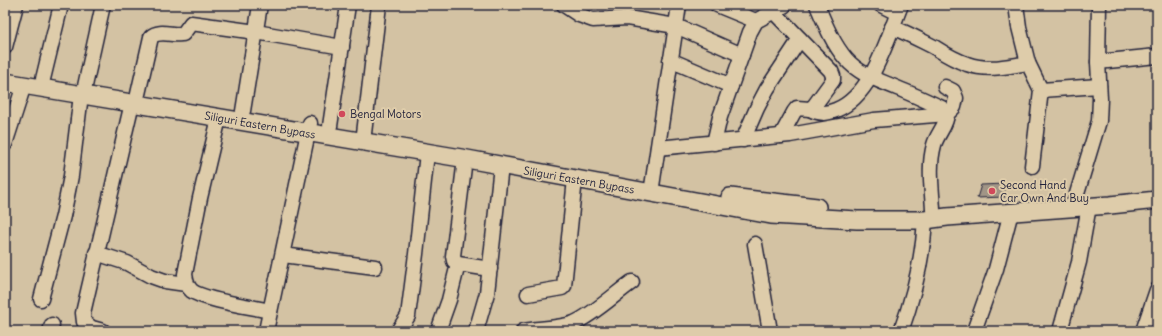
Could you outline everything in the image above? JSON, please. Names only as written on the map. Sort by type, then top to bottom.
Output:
[{"type":"main road","name":"Siliguri Eastern Bypass","points":[[5,72],[43,79],[83,90]]},
{"type":"main road","name":"Siliguri Eastern Bypass","points":[[5,82],[83,90],[135,99],[219,118],[310,128],[633,178],[652,188]]},
{"type":"main road","name":"Siliguri Eastern Bypass","points":[[135,99],[243,111],[310,128],[330,126],[364,137],[427,153],[575,179],[652,188],[725,202],[856,220],[1083,201],[1110,205],[1157,200]]},
{"type":"main road","name":"Siliguri Eastern Bypass","points":[[929,215],[947,217],[1011,212],[1083,201],[1092,197],[1157,190]]},
{"type":"street","points":[[5,47],[16,5]]},
{"type":"street","points":[[43,79],[61,5]]},
{"type":"street","points":[[41,299],[63,216],[70,183],[83,90],[103,5]]},
{"type":"street","points":[[243,111],[260,5]]},
{"type":"street","points":[[330,126],[348,5]]},
{"type":"street","points":[[364,137],[379,5]]},
{"type":"street","points":[[564,5],[579,15],[594,20],[626,18],[676,26],[742,55]]},
{"type":"street","points":[[652,188],[679,5]]},
{"type":"street","points":[[717,5],[741,10],[756,22]]},
{"type":"street","points":[[817,5],[838,49],[859,71],[871,78],[942,108],[947,114],[947,119],[935,143],[933,151],[929,215],[920,269],[910,307],[901,331]]},
{"type":"street","points":[[810,108],[819,114],[830,113],[846,106],[858,95],[871,78],[899,9],[881,5]]},
{"type":"street","points":[[1016,5],[1019,27],[1034,76],[1032,166]]},
{"type":"street","points":[[714,143],[718,122],[750,32],[756,22],[779,8],[800,39],[831,71],[833,76],[833,80],[814,106],[810,108],[797,108],[781,136]]},
{"type":"street","points":[[1060,331],[1079,262],[1083,201],[1099,121],[1099,8]]},
{"type":"street","points":[[102,331],[92,328],[84,322],[83,312],[96,253],[149,42],[154,34],[183,34],[191,23],[194,22],[342,48]]},
{"type":"street","points":[[892,27],[907,33],[953,59],[968,65],[1005,67],[1034,76],[1099,86]]},
{"type":"street","points":[[742,140],[767,89],[800,39]]},
{"type":"street","points":[[1098,62],[1157,56]]},
{"type":"street","points":[[670,60],[731,86]]},
{"type":"street","points":[[5,144],[24,85]]},
{"type":"street","points":[[658,148],[781,136],[874,120],[947,114],[954,107],[956,98],[953,91],[946,87]]},
{"type":"street","points":[[186,284],[185,274],[200,198],[219,118]]},
{"type":"street","points":[[266,331],[310,128]]},
{"type":"street","points":[[398,331],[408,316],[427,153]]},
{"type":"street","points":[[465,159],[453,256],[454,261],[458,264],[490,269]]},
{"type":"street","points":[[476,331],[487,293],[501,166]]},
{"type":"street","points":[[528,294],[562,288],[564,286],[575,179]]},
{"type":"street","points":[[974,331],[996,269],[1011,212]]},
{"type":"street","points":[[755,244],[770,331]]},
{"type":"street","points":[[96,253],[127,264],[165,281],[186,284],[192,290],[205,296],[270,310]]},
{"type":"street","points":[[283,255],[375,267]]},
{"type":"street","points":[[438,331],[458,264]]},
{"type":"street","points":[[523,331],[552,328],[575,322],[596,310],[632,282]]},
{"type":"street","points":[[1143,331],[1157,290]]},
{"type":"building","name":"Second Hand Car Own And Buy","points":[[1004,184],[1005,197],[977,198],[981,185]]},
{"type":"place","name":"Bengal Motors","points":[[342,114]]},
{"type":"place","name":"Second Hand Car Own And Buy","points":[[992,191]]}]
